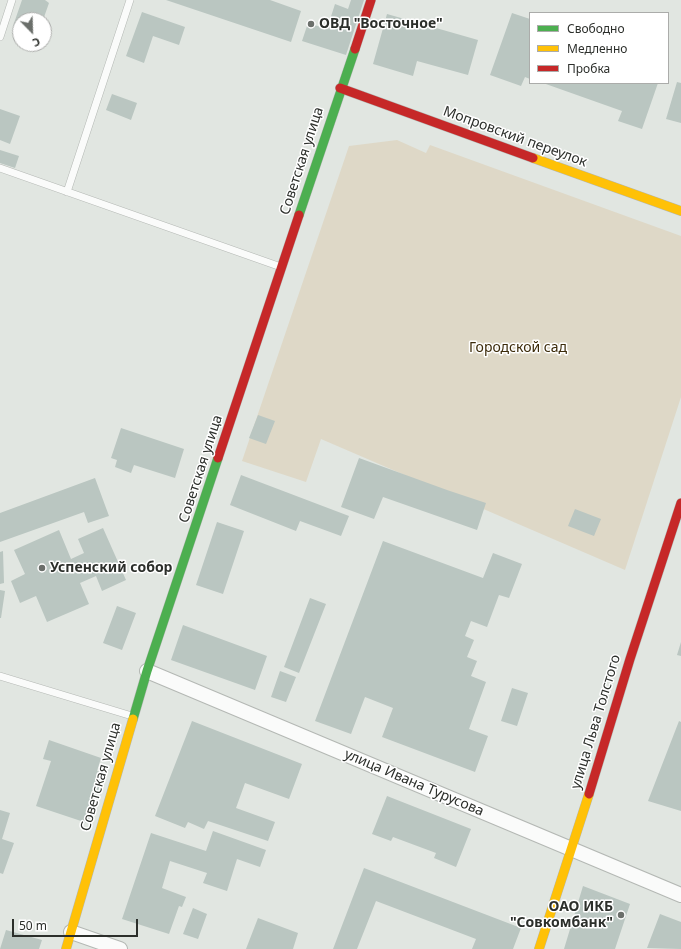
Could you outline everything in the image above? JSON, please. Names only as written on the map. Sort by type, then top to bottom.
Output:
[{"type":"street","name":"Советская улица","points":[[66,949],[147,671],[202,510],[340,88],[371,0]]},
{"type":"street","name":"Мопровский переулок","points":[[340,88],[681,211]]},
{"type":"street","name":"улица Льва Толстого","points":[[539,949],[572,850],[630,659],[681,503]]},
{"type":"street","name":"улица Ивана Турусова","points":[[147,671],[681,895]]},
{"type":"street","points":[[71,932],[120,949]]},
{"type":"lane","points":[[0,37],[12,0]]},
{"type":"lane","points":[[67,192],[130,0]]},
{"type":"lane","points":[[0,168],[282,267]]},
{"type":"lane","points":[[0,676],[134,716]]},
{"type":"green space","name":"Городской сад","points":[[397,140],[426,153],[430,145],[681,236],[681,397],[625,570],[321,439],[306,482],[242,461],[349,146]]},
{"type":"building","points":[[22,0],[45,0],[49,3],[46,12],[18,12]]},
{"type":"building","points":[[166,0],[270,0],[301,11],[291,42]]},
{"type":"building","points":[[351,0],[364,0],[346,55],[302,41],[308,23],[327,29],[335,4],[348,9]]},
{"type":"building","points":[[142,12],[185,27],[179,45],[153,36],[144,63],[126,56]]},
{"type":"building","points":[[512,13],[529,19],[529,79],[525,77],[521,86],[490,75]]},
{"type":"building","points":[[387,14],[478,40],[468,75],[417,61],[413,76],[373,64]]},
{"type":"building","points":[[677,82],[681,83],[681,123],[666,119]]},
{"type":"building","points":[[546,84],[658,84],[642,129],[618,121],[622,111]]},
{"type":"building","points":[[112,94],[137,103],[131,120],[106,110]]},
{"type":"building","points":[[0,109],[20,116],[10,144],[0,140]]},
{"type":"building","points":[[0,150],[19,156],[15,168],[0,163]]},
{"type":"building","points":[[258,415],[275,421],[266,444],[249,438]]},
{"type":"building","points":[[121,428],[184,449],[175,478],[134,465],[131,473],[115,467],[117,460],[111,458]]},
{"type":"building","points":[[359,458],[486,503],[477,530],[383,497],[374,519],[341,507]]},
{"type":"building","points":[[241,475],[349,516],[341,536],[300,521],[296,531],[230,505]]},
{"type":"building","points":[[95,478],[109,516],[88,523],[84,512],[0,542],[0,513]]},
{"type":"building","points":[[575,509],[601,519],[594,536],[568,526]]},
{"type":"building","points":[[217,522],[244,531],[223,594],[196,585]]},
{"type":"building","points":[[103,528],[126,580],[102,591],[96,576],[80,583],[89,604],[47,622],[36,596],[20,603],[11,581],[25,574],[14,550],[59,530],[71,559],[84,553],[78,539]]},
{"type":"building","points":[[383,541],[483,578],[493,553],[522,564],[509,598],[499,595],[487,627],[471,621],[465,636],[474,640],[467,657],[477,661],[471,676],[486,682],[469,729],[488,736],[475,772],[382,737],[393,708],[365,697],[351,734],[315,721]]},
{"type":"building","points":[[3,551],[4,583],[0,584],[0,552]]},
{"type":"building","points":[[0,590],[5,591],[1,618],[0,618]]},
{"type":"building","points":[[310,598],[326,604],[299,673],[284,667]]},
{"type":"building","points":[[117,606],[136,613],[122,650],[103,643]]},
{"type":"building","points":[[183,625],[267,656],[255,690],[171,660]]},
{"type":"building","points":[[681,642],[681,656],[677,655]]},
{"type":"building","points":[[280,671],[296,677],[286,702],[271,697]]},
{"type":"building","points":[[512,688],[528,693],[517,726],[501,721]]},
{"type":"building","points":[[192,721],[302,764],[289,799],[245,783],[236,808],[275,822],[268,841],[208,821],[204,829],[188,822],[185,828],[155,816]]},
{"type":"building","points":[[679,721],[681,722],[681,811],[648,801]]},
{"type":"building","points":[[49,740],[101,758],[97,771],[104,773],[87,823],[36,806],[51,761],[43,759]]},
{"type":"building","points":[[387,796],[471,829],[456,867],[434,858],[436,853],[393,837],[391,841],[372,834]]},
{"type":"building","points":[[0,810],[10,813],[2,839],[14,843],[3,874],[0,873]]},
{"type":"building","points":[[213,831],[266,850],[260,867],[237,859],[227,891],[203,883],[207,873],[170,861],[162,888],[186,897],[182,907],[179,906],[169,934],[122,919],[151,833],[206,851]]},
{"type":"building","points":[[364,868],[521,928],[513,949],[472,949],[476,939],[376,901],[357,949],[333,949]]},
{"type":"building","points":[[583,886],[630,904],[615,949],[564,949]]},
{"type":"building","points":[[193,908],[207,914],[198,939],[183,934]]},
{"type":"building","points":[[660,914],[681,922],[681,949],[647,948]]},
{"type":"building","points":[[258,918],[298,933],[293,949],[246,949]]},
{"type":"building","points":[[6,930],[42,940],[39,949],[0,949]]},
{"type":"traffic: fast","points":[[299,215],[355,49]]},
{"type":"traffic: fast","points":[[133,719],[147,671],[218,458]]},
{"type":"traffic: slow","points":[[533,158],[681,211]]},
{"type":"traffic: slow","points":[[66,949],[133,719]]},
{"type":"traffic: slow","points":[[539,949],[589,794]]},
{"type":"traffic: jam","points":[[355,49],[371,0]]},
{"type":"traffic: jam","points":[[340,88],[533,158]]},
{"type":"traffic: jam","points":[[218,458],[299,215]]},
{"type":"traffic: jam","points":[[589,794],[630,659],[681,503]]},
{"type":"place","name":"ОВД \"Восточное\"","points":[[311,24]]},
{"type":"place","name":"Успенский собор","points":[[42,568]]},
{"type":"place","name":"ОАО ИКБ \"Совкомбанк\"","points":[[621,915]]}]
